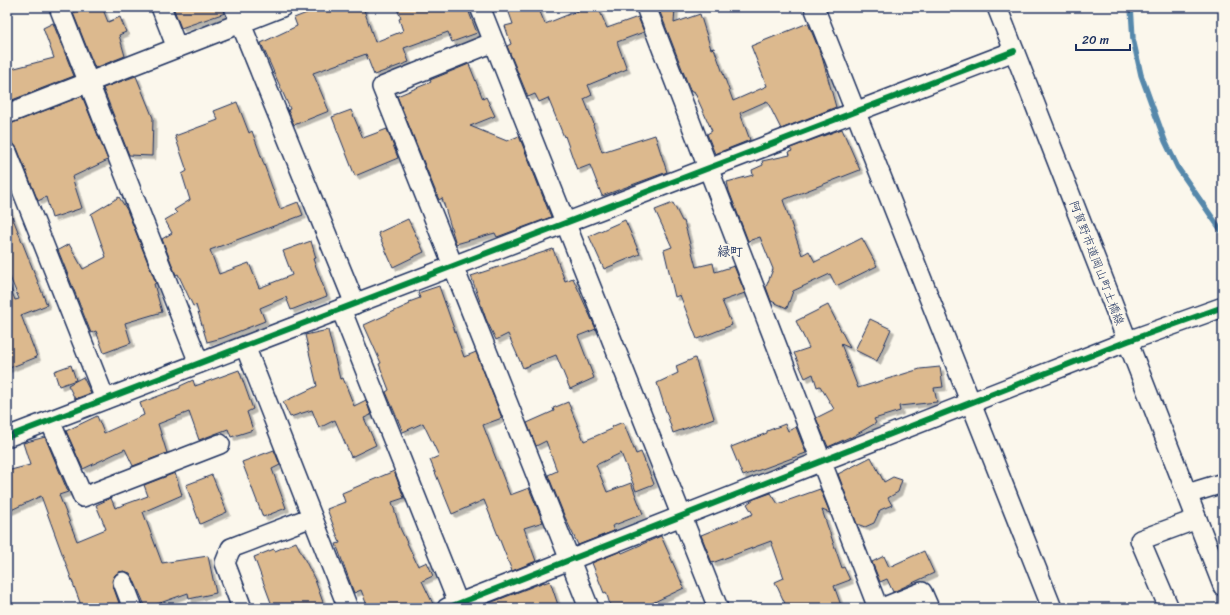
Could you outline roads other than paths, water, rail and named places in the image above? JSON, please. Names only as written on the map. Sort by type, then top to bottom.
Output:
[{"type":"street","points":[[60,7],[199,363]]},
{"type":"street","points":[[162,7],[177,48]]},
{"type":"street","points":[[7,114],[177,48],[237,15],[282,7]]},
{"type":"street","points":[[480,7],[718,608]]},
{"type":"street","points":[[646,7],[878,608]]},
{"type":"street","points":[[814,7],[1052,608]]},
{"type":"street","name":"阿賀野市道岡山町土橋線","points":[[997,7],[1223,586]]},
{"type":"street","points":[[237,15],[348,306],[455,607],[970,402],[1128,341],[1223,307]]},
{"type":"street","points":[[494,42],[382,87],[589,608]]},
{"type":"street","points":[[7,437],[1014,51]]},
{"type":"street","points":[[7,152],[105,399]]},
{"type":"street","points":[[245,346],[348,608]]},
{"type":"street","points":[[50,421],[83,497],[220,444]]},
{"type":"street","points":[[1187,494],[1223,483]]},
{"type":"street","points":[[242,608],[224,563],[231,548],[312,517]]},
{"type":"street","points":[[1169,608],[1140,540],[1197,519]]},
{"type":"street","points":[[123,582],[133,608]]},
{"type":"street","points":[[882,608],[922,592],[929,608]]},
{"type":"waterway","points":[[1131,7],[1133,39],[1141,75],[1165,141],[1178,168],[1223,233]]},
{"type":"district","name":"緑町","points":[[730,251]]}]
